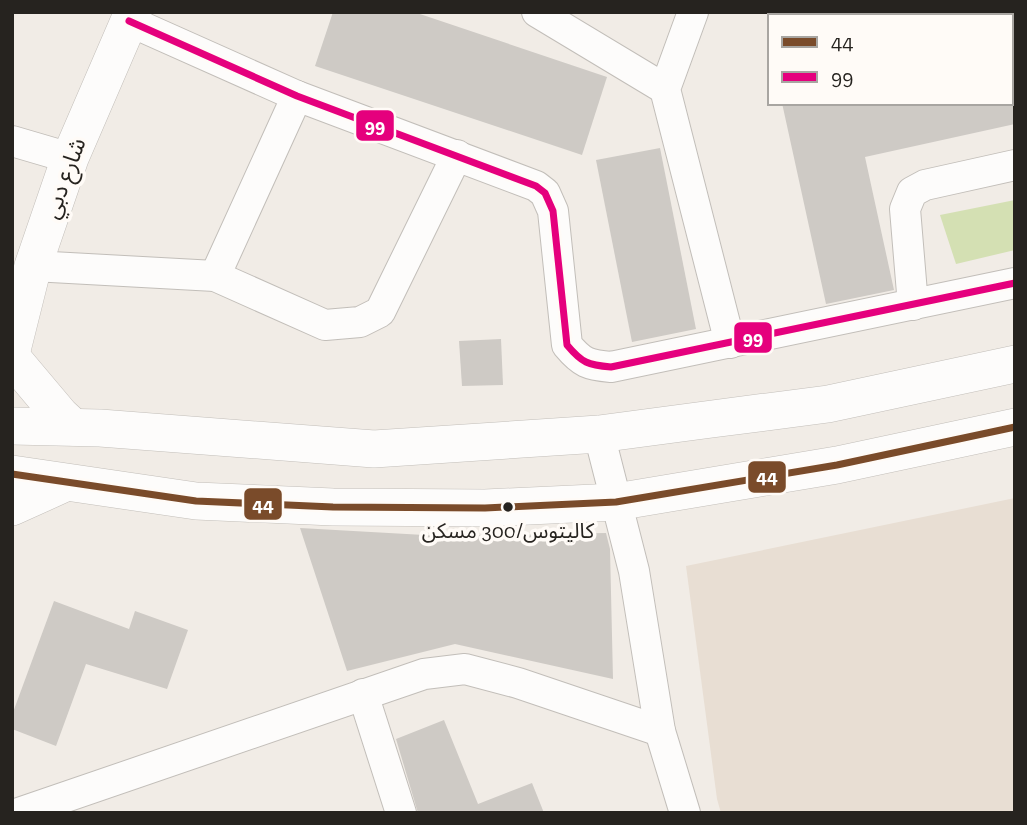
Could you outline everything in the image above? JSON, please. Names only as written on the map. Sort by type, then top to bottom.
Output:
[{"type":"main road","name":"شارع دبي","points":[[12,350],[33,266],[70,158],[131,17]]},
{"type":"main road","points":[[12,358],[73,427]]},
{"type":"main road","points":[[12,426],[73,427],[374,449],[599,434],[828,404],[1015,364]]},
{"type":"main road","points":[[12,474],[196,501],[333,507],[485,508],[617,502],[837,465],[1015,427]]},
{"type":"main road","points":[[12,432],[15,442],[12,456]]},
{"type":"main road","points":[[12,507],[65,483]]},
{"type":"street","points":[[537,12],[665,89]]},
{"type":"street","points":[[693,12],[665,89],[730,343]]},
{"type":"street","points":[[131,17],[297,96],[536,186],[545,193],[553,211],[567,345],[579,360],[594,365],[611,368],[1015,283]]},
{"type":"street","points":[[215,276],[297,96]]},
{"type":"street","points":[[12,141],[70,158]]},
{"type":"street","points":[[33,266],[215,276],[325,326],[371,318],[380,312],[457,155]]},
{"type":"street","points":[[913,306],[905,209],[912,192],[925,185],[1015,165]]},
{"type":"street","points":[[599,434],[634,571],[660,731],[685,813]]},
{"type":"street","points":[[19,813],[424,674],[465,669],[518,683],[660,731]]},
{"type":"street","points":[[363,694],[401,813]]},
{"type":"shaded area","points":[[1015,498],[1015,813],[721,813],[686,566]]},
{"type":"green space","points":[[1015,200],[1015,250],[956,264],[940,215]]},
{"type":"building","points":[[333,12],[414,12],[607,77],[582,155],[315,66]]},
{"type":"building","points":[[1015,103],[1015,124],[865,157],[894,290],[826,304],[782,105]]},
{"type":"building","points":[[660,148],[696,329],[632,342],[596,160]]},
{"type":"building","points":[[501,339],[503,385],[462,386],[459,341]]},
{"type":"building","points":[[300,528],[442,536],[606,533],[610,549],[613,679],[455,644],[347,671]]},
{"type":"building","points":[[54,601],[129,629],[135,611],[188,630],[167,689],[86,664],[56,746],[12,729],[12,715]]},
{"type":"building","points":[[444,720],[478,804],[532,783],[544,813],[418,813],[396,739]]},
{"type":"transit line","name":"99","points":[[129,21],[297,96],[536,186],[545,193],[553,211],[567,345],[577,356],[591,364],[611,367],[1015,283]]},
{"type":"transit line","name":"44","points":[[12,474],[196,501],[333,507],[485,508],[616,502],[837,465],[1015,427]]},
{"type":"place","name":"كاليتوس/300 مسكن","points":[[508,507]]}]
